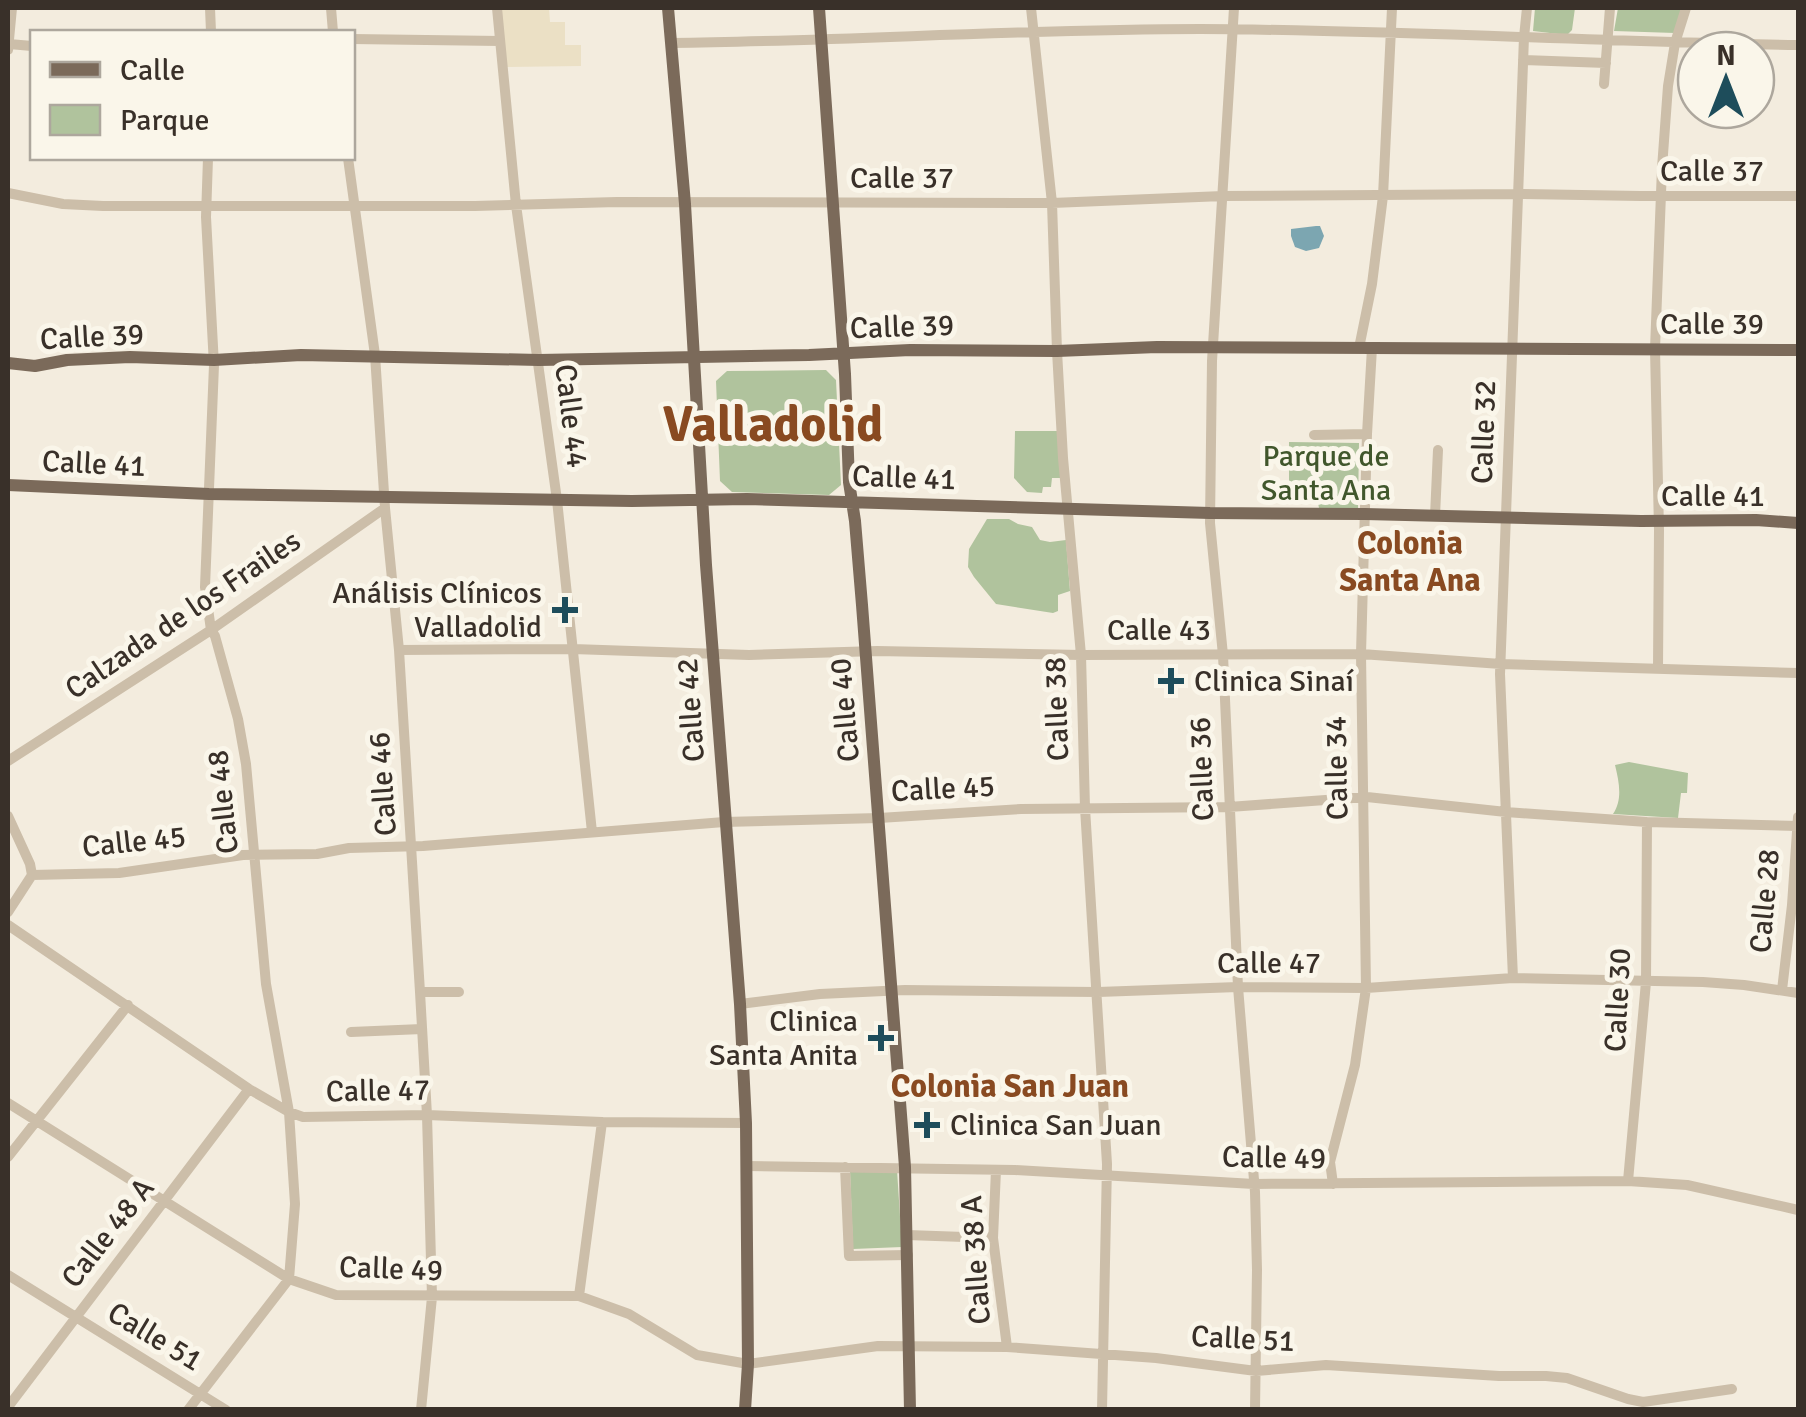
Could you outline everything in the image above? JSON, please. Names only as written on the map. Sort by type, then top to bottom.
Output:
[{"type":"main road","name":"Calle 42","points":[[668,8],[740,1004],[746,1122],[745,1410]]},
{"type":"main road","name":"Calle 40","points":[[819,8],[845,425],[905,1167],[910,1410]]},
{"type":"main road","name":"Calle 39","points":[[8,363],[34,366],[130,357],[214,360],[375,355],[538,360],[696,358],[925,350],[1798,350]]},
{"type":"main road","name":"Calle 41","points":[[8,485],[385,503],[461,497],[852,502],[1067,510],[1798,523]]},
{"type":"street","points":[[8,47],[12,8]]},
{"type":"street","name":"Calle 44","points":[[496,8],[592,832]]},
{"type":"street","name":"Calle 38","points":[[1031,8],[1052,203],[1067,510],[1081,655],[1107,1177],[1102,1410]]},
{"type":"street","name":"Calle 36","points":[[1234,8],[1212,348],[1210,513],[1223,655],[1238,986],[1254,1184],[1254,1410]]},
{"type":"street","name":"Calle 34","points":[[1333,1184],[1330,1162],[1355,1065],[1366,988],[1360,654],[1366,348],[1383,196],[1392,8]]},
{"type":"street","name":"Calle 32","points":[[1514,978],[1501,664],[1527,8]]},
{"type":"street","points":[[1604,84],[1610,8]]},
{"type":"street","points":[[1658,667],[1655,350],[1661,196],[1668,86],[1686,8]]},
{"type":"street","points":[[671,43],[1033,30],[1233,30],[1798,44]]},
{"type":"street","points":[[355,39],[500,41]]},
{"type":"street","points":[[1523,60],[1606,63]]},
{"type":"street","name":"Calle 48","points":[[208,160],[206,206],[214,360],[204,587],[211,630],[238,719],[246,764],[266,984],[289,1112],[294,1204],[289,1279]]},
{"type":"street","name":"Calle 46","points":[[348,160],[375,355],[412,846],[427,1115],[432,1297],[421,1410]]},
{"type":"street","name":"Calle 37","points":[[8,193],[74,205],[206,206],[1052,203],[1223,196],[1520,194],[1798,196]]},
{"type":"street","points":[[1314,434],[1367,434]]},
{"type":"street","points":[[1435,516],[1438,450]]},
{"type":"street","name":"Calzada de los Frailes","points":[[8,761],[211,630],[385,503]]},
{"type":"street","name":"Calle 43","points":[[400,650],[573,649],[712,655],[1360,654],[1501,664],[1798,673]]},
{"type":"street","name":"Calle 45","points":[[32,875],[119,873],[253,854],[317,854],[349,848],[724,822],[1086,808],[1228,807],[1362,797],[1647,822],[1798,823]]},
{"type":"street","points":[[8,816],[32,875],[8,912]]},
{"type":"street","name":"Calle 30","points":[[1628,1181],[1646,982],[1647,822]]},
{"type":"street","name":"Calle 28","points":[[1782,990],[1798,823]]},
{"type":"street","name":"Calle 47","points":[[8,926],[249,1089],[303,1116],[746,1122]]},
{"type":"street","name":"Calle 47","points":[[740,1004],[820,994],[892,991],[1366,988],[1514,978],[1703,982],[1798,993]]},
{"type":"street","points":[[420,992],[459,992]]},
{"type":"street","points":[[8,1157],[128,1005]]},
{"type":"street","points":[[350,1032],[422,1029]]},
{"type":"street","name":"Calle 48 A","points":[[8,1407],[249,1089]]},
{"type":"street","name":"Calle 49","points":[[8,1103],[289,1279],[336,1295],[579,1296],[629,1314],[697,1355],[748,1364]]},
{"type":"street","points":[[579,1296],[602,1122]]},
{"type":"street","name":"Calle 49","points":[[746,1166],[996,1170],[1254,1184],[1628,1181],[1686,1185],[1798,1210]]},
{"type":"street","points":[[846,1168],[849,1256],[908,1255]]},
{"type":"street","name":"Calle 38 A","points":[[996,1170],[993,1238],[1007,1346]]},
{"type":"street","points":[[907,1236],[993,1238]]},
{"type":"street","name":"Calle 51","points":[[8,1275],[226,1410]]},
{"type":"street","points":[[188,1410],[289,1279]]},
{"type":"street","name":"Calle 51","points":[[748,1364],[849,1348],[1007,1346],[1256,1371],[1326,1366],[1546,1376],[1566,1378],[1643,1402],[1732,1389]]},
{"type":"green space","points":[[1535,8],[1575,8],[1572,30],[1567,35],[1533,31]]},
{"type":"green space","points":[[1618,8],[1682,8],[1675,33],[1614,31]]},
{"type":"green space","points":[[826,370],[836,380],[841,485],[829,495],[732,492],[720,481],[716,381],[727,371]]},
{"type":"green space","points":[[1015,431],[1061,431],[1063,478],[1052,478],[1051,487],[1043,487],[1042,493],[1027,492],[1014,478]]},
{"type":"green space","name":"Parque de Santa Ana","points":[[1289,442],[1359,443],[1358,509],[1289,503]]},
{"type":"green space","points":[[987,519],[1009,519],[1032,527],[1040,540],[1066,540],[1070,591],[1058,595],[1058,611],[996,604],[974,577],[968,567],[969,549]]},
{"type":"green space","points":[[1629,762],[1688,773],[1687,793],[1681,793],[1678,818],[1613,814],[1619,796],[1615,765]]},
{"type":"green space","points":[[897,1170],[902,1247],[853,1249],[850,1171]]},
{"type":"shaded area","points":[[497,8],[549,8],[550,22],[565,22],[565,45],[581,45],[581,66],[502,67]]},
{"type":"water","points":[[1320,226],[1324,236],[1319,248],[1306,251],[1295,247],[1291,229]]},
{"type":"place","name":"Análisis Clínicos Valladolid","points":[[565,610]]},
{"type":"place","name":"Clinica Sinaí","points":[[1171,681]]},
{"type":"place","name":"Clinica Santa Anita","points":[[881,1038]]},
{"type":"place","name":"Clinica San Juan","points":[[927,1125]]},
{"type":"district","name":"Valladolid","points":[[773,425]]},
{"type":"district","name":"Colonia Santa Ana","points":[[1410,562]]},
{"type":"district","name":"Colonia San Juan","points":[[1010,1086]]}]
